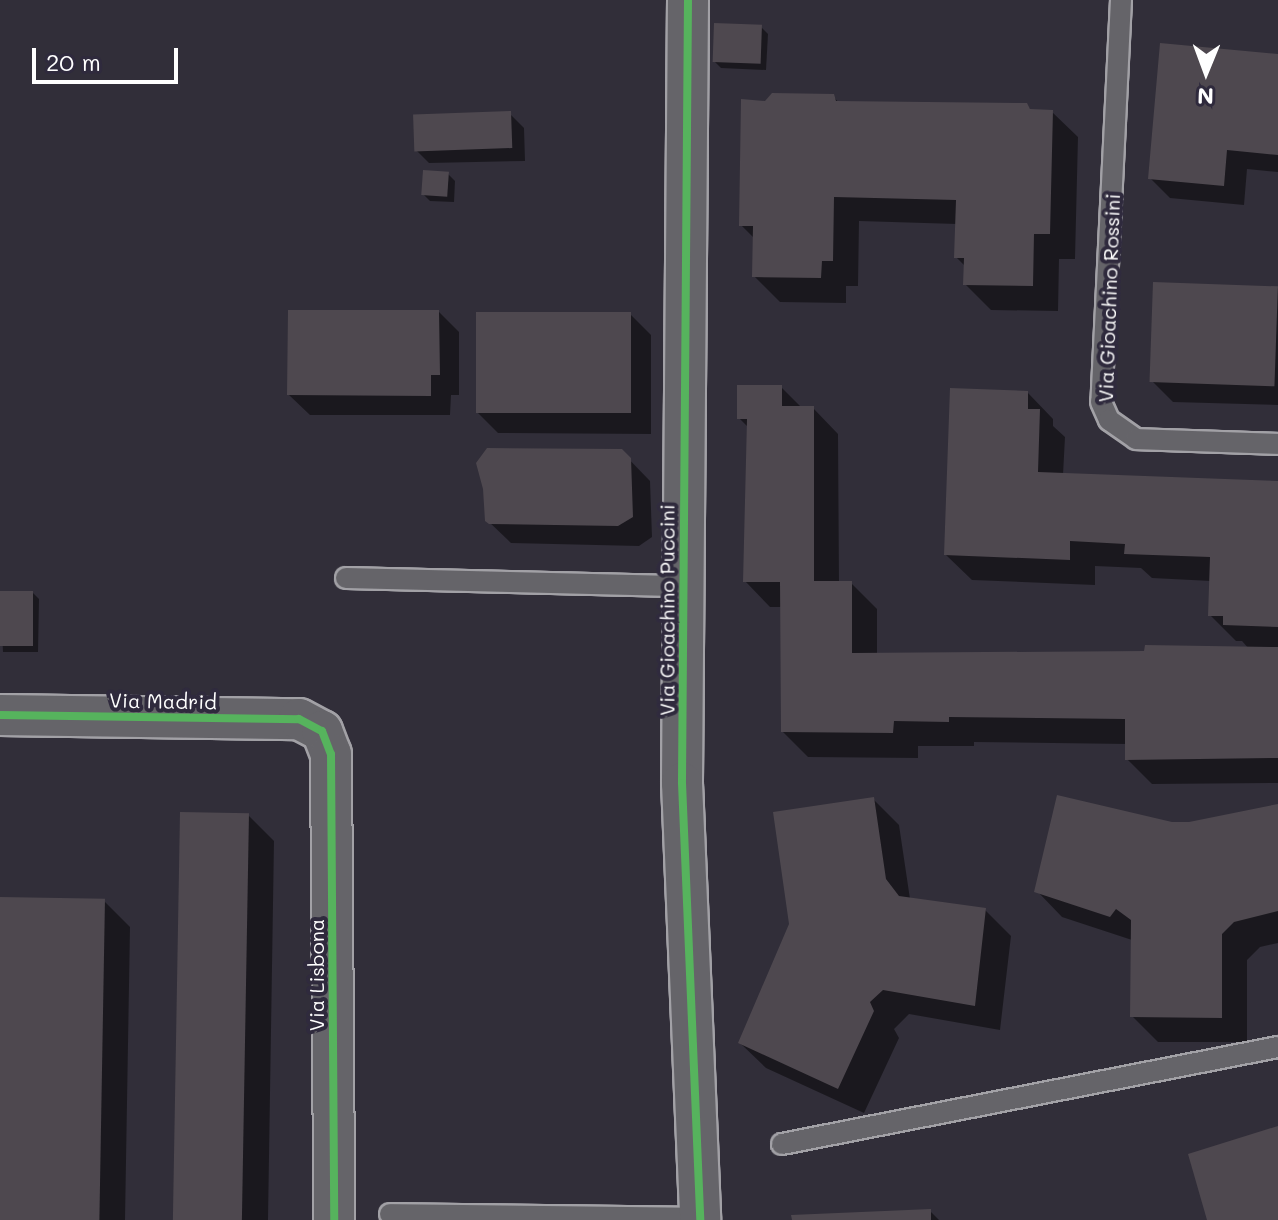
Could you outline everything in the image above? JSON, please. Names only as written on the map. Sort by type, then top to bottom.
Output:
[{"type":"street","name":"Via Gioachino Puccini","points":[[688,0],[682,783],[700,1219]]},
{"type":"street","name":"Via Madrid","points":[[0,715],[299,719],[322,731]]},
{"type":"street","name":"Via Lisbona","points":[[322,731],[331,754],[334,1220]]},
{"type":"lane","name":"Via Gioachino Rossini","points":[[1121,0],[1101,402],[1109,420],[1136,439],[1278,444]]},
{"type":"lane","points":[[346,578],[684,586]]},
{"type":"lane","points":[[782,1144],[1278,1047]]},
{"type":"lane","points":[[390,1214],[700,1219]]},
{"type":"building","points":[[714,23],[762,25],[761,64],[713,62]]},
{"type":"building","points":[[1160,43],[1278,54],[1278,155],[1227,150],[1224,186],[1148,179]]},
{"type":"building","points":[[772,93],[834,94],[836,101],[1027,103],[1030,109],[1053,110],[1050,234],[1034,234],[1033,286],[963,285],[964,258],[954,258],[956,200],[834,197],[833,261],[822,261],[821,278],[752,277],[753,226],[739,226],[741,99],[765,101]]},
{"type":"building","points":[[511,111],[512,148],[414,151],[413,114]]},
{"type":"building","points":[[423,170],[449,172],[447,197],[421,195]]},
{"type":"building","points":[[1153,282],[1278,286],[1274,386],[1150,382]]},
{"type":"building","points":[[288,310],[439,310],[440,375],[431,375],[431,396],[287,395]]},
{"type":"building","points":[[476,312],[631,312],[631,413],[476,413]]},
{"type":"building","points":[[737,385],[782,385],[782,406],[814,406],[814,581],[852,581],[852,653],[1144,651],[1145,645],[1278,647],[1278,758],[1125,760],[1125,719],[949,717],[949,722],[894,721],[893,733],[781,732],[780,582],[743,582],[747,419],[737,419]]},
{"type":"building","points":[[950,388],[1028,391],[1028,409],[1040,409],[1038,472],[1278,481],[1278,627],[1223,625],[1223,616],[1208,616],[1210,557],[1124,554],[1125,544],[1070,541],[1070,560],[944,555]]},
{"type":"building","points":[[487,448],[622,449],[631,458],[633,517],[618,526],[489,524],[485,521],[483,489],[476,463]]},
{"type":"building","points":[[0,591],[33,591],[33,646],[0,646]]},
{"type":"building","points":[[1057,795],[1172,822],[1189,822],[1278,804],[1278,911],[1234,922],[1222,934],[1222,1018],[1130,1017],[1131,920],[1116,909],[1110,917],[1034,892]]},
{"type":"building","points":[[874,797],[886,879],[899,896],[986,908],[975,1006],[883,990],[870,1002],[874,1011],[838,1089],[738,1043],[789,924],[773,812]]},
{"type":"building","points":[[180,812],[249,813],[242,1220],[173,1220]]},
{"type":"building","points":[[0,897],[105,899],[99,1220],[0,1220]]},
{"type":"building","points":[[1278,1126],[1278,1220],[1207,1220],[1188,1154]]},
{"type":"building","points":[[931,1209],[931,1220],[792,1220],[791,1215]]},
{"type":"cycle path","points":[[688,0],[682,783],[700,1220]]},
{"type":"cycle path","points":[[0,715],[299,719],[322,731],[331,754],[334,1220]]}]
